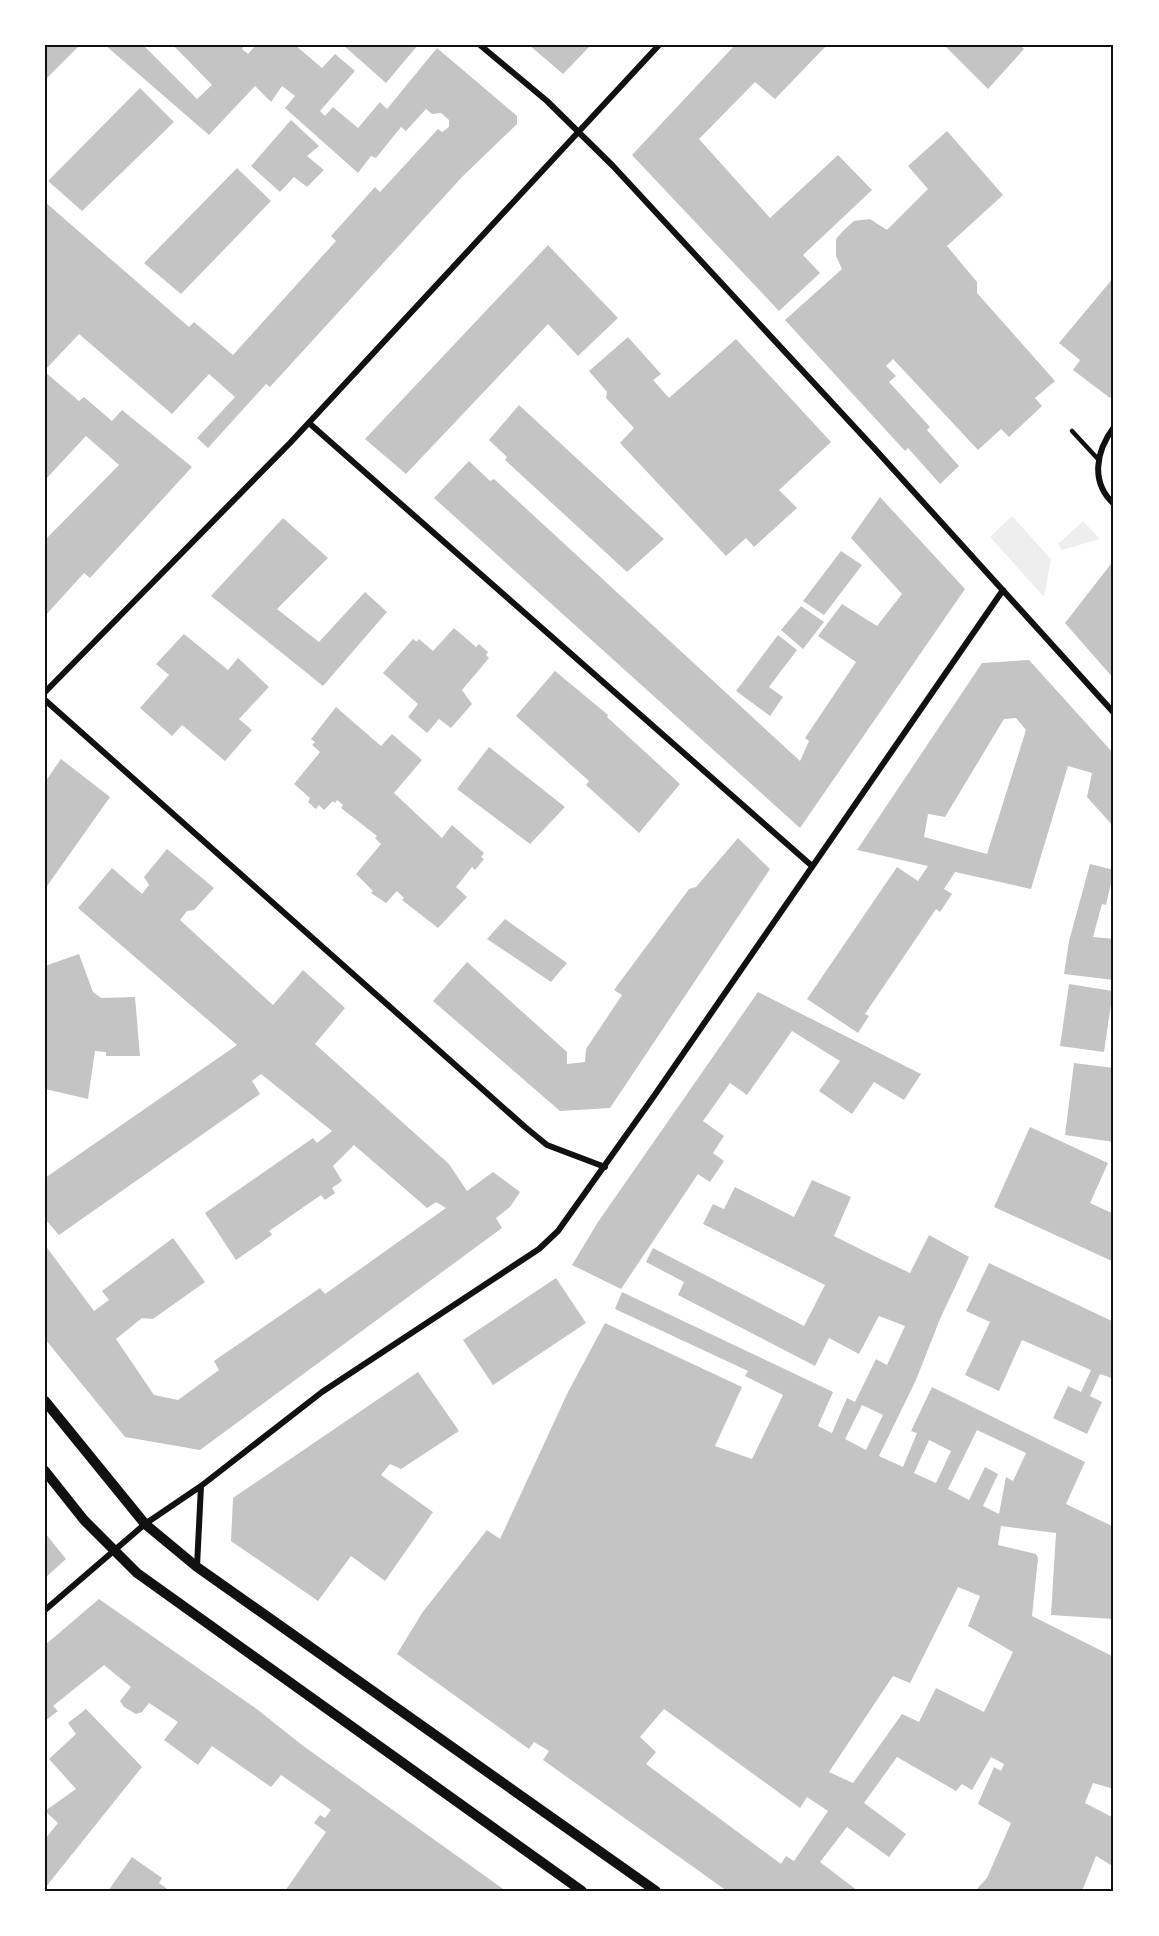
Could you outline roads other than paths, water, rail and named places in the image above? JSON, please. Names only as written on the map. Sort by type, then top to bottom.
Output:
[{"type":"street","points":[[480,45],[578,131],[1114,713]]},
{"type":"street","points":[[45,692],[309,423],[659,45]]},
{"type":"street","points":[[309,423],[812,866]]},
{"type":"street","points":[[1114,427],[1097,458],[1099,480],[1107,498],[1114,504]]},
{"type":"street","points":[[45,1610],[145,1524],[201,1485],[322,1392],[539,1248],[571,1215],[1003,590]]},
{"type":"street","points":[[45,700],[525,1127],[547,1144],[605,1167]]},
{"type":"street","points":[[45,1401],[145,1524],[197,1567],[656,1891]]},
{"type":"street","points":[[45,1471],[113,1550],[137,1573],[582,1891]]},
{"type":"street","points":[[197,1567],[201,1485]]},
{"type":"lane","points":[[1072,431],[1097,458]]}]
